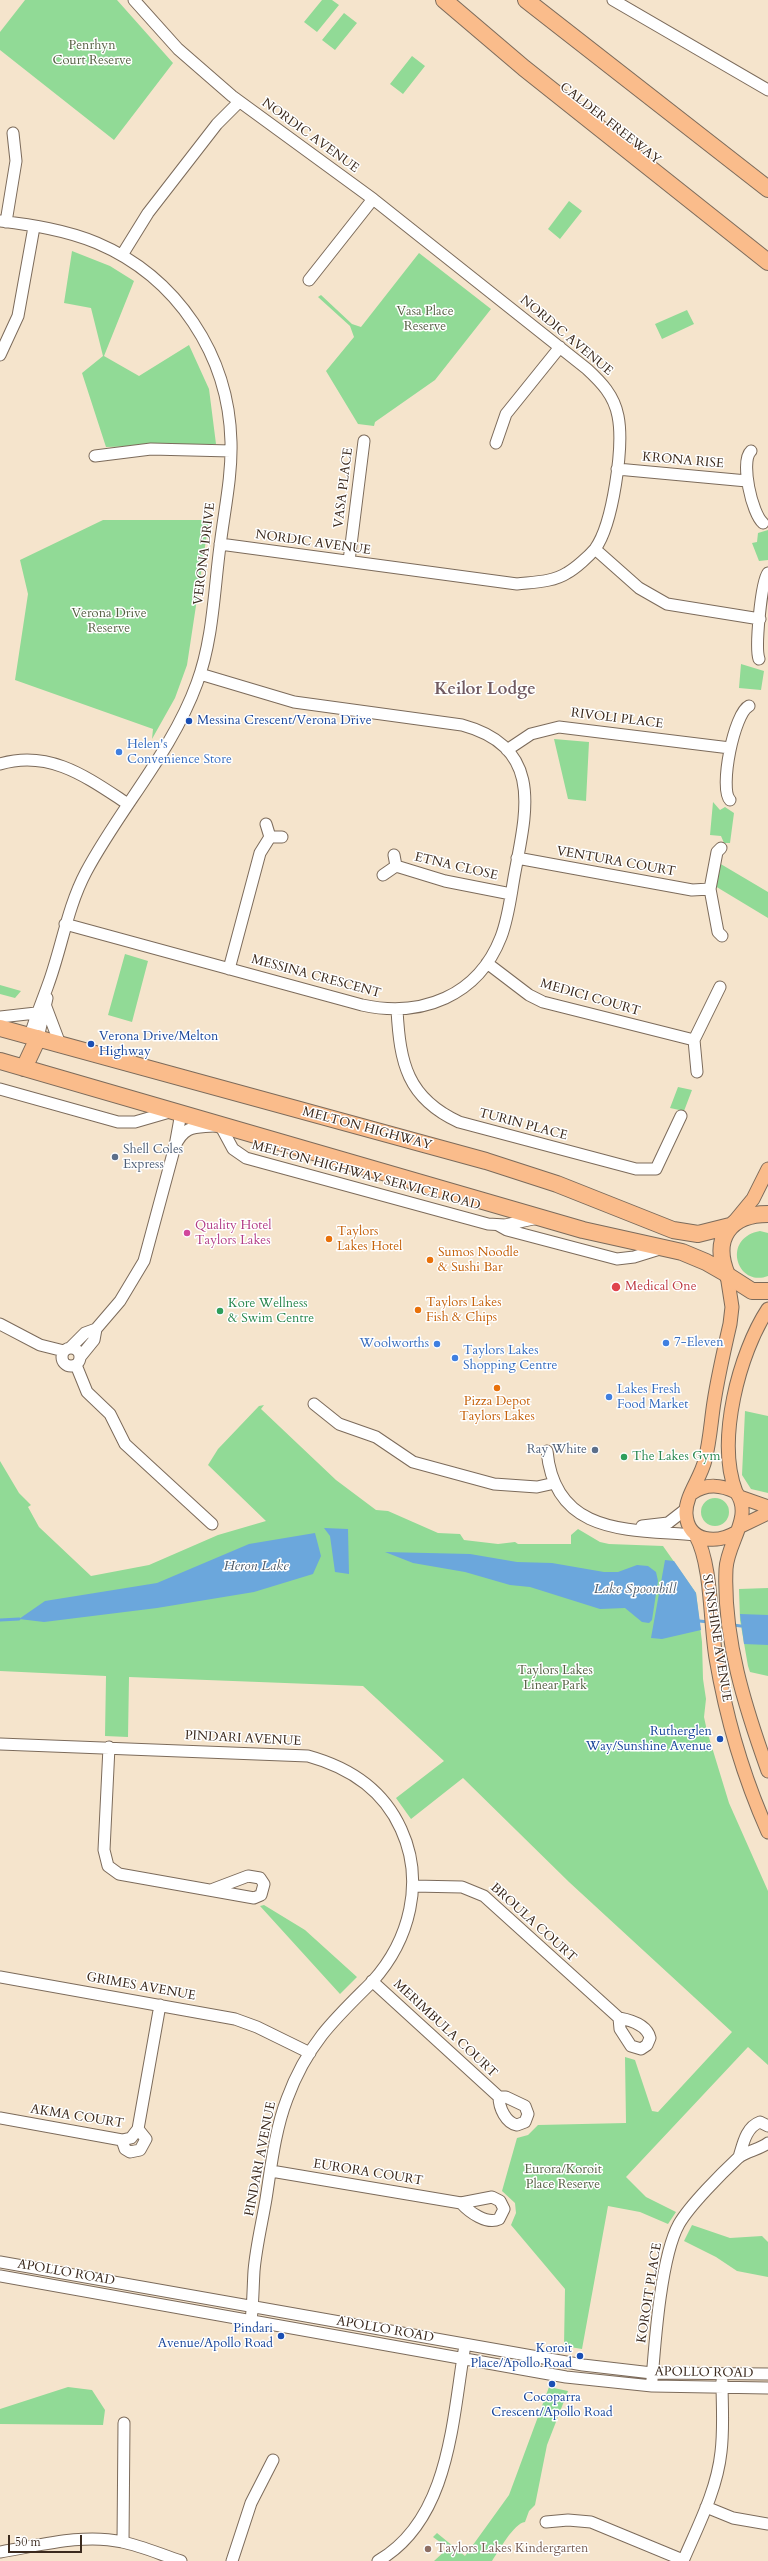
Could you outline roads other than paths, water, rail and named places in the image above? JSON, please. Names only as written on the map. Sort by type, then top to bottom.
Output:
[{"type":"highway","points":[[444,0],[524,68],[768,262]]},
{"type":"highway","name":"CALDER FREEWAY","points":[[451,0],[768,249]]},
{"type":"highway","points":[[526,0],[768,188]]},
{"type":"highway","name":"MELTON HIGHWAY","points":[[0,1028],[522,1172],[673,1230],[698,1234],[731,1225],[750,1217],[768,1214]]},
{"type":"highway","points":[[24,1068],[34,1037]]},
{"type":"highway","points":[[0,1061],[542,1218],[614,1238],[663,1248],[698,1258],[752,1291],[768,1291]]},
{"type":"highway","points":[[727,1275],[721,1247],[726,1232],[731,1225]]},
{"type":"main road","points":[[731,1225],[753,1199],[768,1169]]},
{"type":"main road","points":[[727,1275],[731,1315],[705,1460],[686,1509],[689,1525],[695,1535],[714,1540],[725,1538],[738,1529],[768,1513]]},
{"type":"main road","points":[[738,1529],[743,1516],[730,1460],[731,1419],[736,1384],[747,1347],[768,1309]]},
{"type":"main road","points":[[692,1493],[710,1486],[722,1487],[768,1507]]},
{"type":"main road","name":"SUNSHINE AVENUE","points":[[738,1529],[727,1557],[727,1607],[732,1644],[744,1700],[768,1771]]},
{"type":"main road","name":"SUNSHINE AVENUE","points":[[695,1535],[704,1558],[714,1638],[724,1697],[745,1774],[768,1832]]},
{"type":"street","name":"NORDIC AVENUE","points":[[134,0],[178,48],[236,99],[373,199],[560,347],[604,385],[614,404],[621,435],[609,520],[595,549],[568,573],[543,581],[517,584],[220,544]]},
{"type":"street","points":[[613,0],[767,90]]},
{"type":"street","points":[[122,256],[148,213],[236,99]]},
{"type":"street","points":[[3,221],[16,161],[13,133]]},
{"type":"street","points":[[309,280],[373,199]]},
{"type":"street","name":"VERONA DRIVE","points":[[3,221],[34,226],[82,238],[134,262],[172,295],[199,330],[211,352],[222,384],[228,412],[231,451],[209,632],[200,674],[181,720],[86,872],[65,924],[48,986],[36,1013],[34,1037]]},
{"type":"street","points":[[0,355],[18,316],[34,226]]},
{"type":"street","points":[[496,443],[506,414],[560,347]]},
{"type":"street","name":"VASA PLACE","points":[[349,562],[365,440]]},
{"type":"street","points":[[95,456],[151,448],[231,451]]},
{"type":"street","points":[[751,451],[748,458],[747,481],[757,515],[763,523]]},
{"type":"street","name":"KRONA RISE","points":[[617,469],[747,481]]},
{"type":"street","points":[[595,549],[639,588],[667,604],[760,619]]},
{"type":"street","points":[[758,659],[764,580],[768,573]]},
{"type":"street","name":"MESSINA CRESCENT","points":[[65,924],[362,1005],[397,1010],[426,1006],[451,995],[474,978],[487,963],[502,935],[525,816],[526,793],[519,769],[506,750],[486,734],[462,725],[294,702],[200,674]]},
{"type":"street","points":[[730,800],[726,789],[730,748],[742,714],[749,706]]},
{"type":"street","name":"RIVOLI PLACE","points":[[506,750],[531,734],[559,726],[730,748]]},
{"type":"street","points":[[0,764],[32,759],[65,766],[86,777],[128,804]]},
{"type":"street","points":[[229,969],[260,853],[270,837],[266,824]]},
{"type":"street","points":[[270,837],[282,837]]},
{"type":"street","points":[[721,848],[717,852],[710,889],[718,932],[722,936]]},
{"type":"street","name":"VENTURA COURT","points":[[518,858],[692,890],[710,889]]},
{"type":"street","name":"ETNA CLOSE","points":[[383,875],[395,861],[445,881],[511,894]]},
{"type":"street","name":"MEDICI COURT","points":[[487,963],[529,995],[543,1002],[694,1040]]},
{"type":"street","name":"VERONA DRIVE","points":[[34,1037],[46,1006],[48,986]]},
{"type":"street","points":[[697,1072],[694,1040],[720,987]]},
{"type":"street","points":[[46,1006],[60,1044]]},
{"type":"street","name":"TURIN PLACE","points":[[397,1010],[402,1059],[416,1090],[434,1109],[459,1122],[636,1169],[649,1171],[656,1169],[681,1116]]},
{"type":"street","points":[[0,1017],[36,1013]]},
{"type":"street","points":[[0,1089],[118,1122],[135,1122],[177,1112],[175,1146]]},
{"type":"street","points":[[96,1329],[85,1333],[67,1350],[63,1362],[71,1367],[78,1361],[94,1340],[96,1329],[128,1289],[144,1261],[175,1146],[181,1134],[186,1130],[220,1125]]},
{"type":"street","name":"MELTON HIGHWAY SERVICE ROAD","points":[[220,1125],[233,1149],[242,1156],[482,1223],[498,1225],[542,1218]]},
{"type":"street","name":"MELTON HIGHWAY SERVICE ROAD","points":[[498,1225],[506,1230],[618,1259],[634,1257],[663,1248]]},
{"type":"street","points":[[0,1324],[40,1345],[67,1350],[76,1349],[87,1392],[110,1414],[123,1441],[212,1524]]},
{"type":"street","points":[[314,1404],[339,1424],[376,1437],[413,1462],[483,1482],[528,1485],[554,1479]]},
{"type":"street","points":[[547,1451],[554,1479],[563,1495],[577,1511],[594,1521],[636,1532],[695,1535]]},
{"type":"street","points":[[618,1528],[668,1523],[686,1509]]},
{"type":"street","name":"PINDARI AVENUE","points":[[0,1744],[291,1754],[308,1756],[343,1768],[375,1792],[396,1818],[409,1849],[413,1886],[409,1916],[400,1940],[372,1981],[321,2035],[286,2100],[270,2171],[245,2320]]},
{"type":"street","points":[[109,1747],[104,1850],[108,1866],[119,1874],[211,1890]]},
{"type":"street","name":"BROULA COURT","points":[[413,1886],[462,1887],[484,1896],[619,2018]]},
{"type":"street","name":"GRIMES AVENUE","points":[[0,1977],[234,2019],[274,2035],[309,2056]]},
{"type":"street","name":"MERIMBULA COURT","points":[[372,1981],[499,2097]]},
{"type":"street","name":"AKMA COURT","points":[[0,2118],[122,2140],[131,2138],[138,2129],[160,2005]]},
{"type":"street","name":"KOROIT PLACE","points":[[739,2157],[745,2139],[754,2124],[760,2122],[768,2126]]},
{"type":"street","points":[[122,2140],[125,2148],[130,2152],[140,2150],[146,2138],[138,2129]]},
{"type":"street","name":"KOROIT PLACE","points":[[652,2386],[652,2373],[668,2258],[676,2231],[684,2216],[739,2157],[768,2143]]},
{"type":"street","name":"EURORA COURT","points":[[270,2171],[461,2203]]},
{"type":"street","name":"APOLLO ROAD","points":[[0,2262],[582,2365],[652,2373],[722,2375],[768,2374]]},
{"type":"street","name":"APOLLO ROAD","points":[[0,2276],[566,2377],[652,2386],[768,2388]]},
{"type":"street","points":[[378,2561],[398,2545],[415,2525],[436,2489],[446,2457],[465,2345]]},
{"type":"street","points":[[546,2522],[568,2520],[591,2522],[683,2560],[706,2507],[721,2453],[722,2375]]},
{"type":"street","points":[[122,2542],[124,2423]]},
{"type":"street","points":[[232,2561],[251,2503],[273,2460]]},
{"type":"street","points":[[706,2507],[733,2518],[768,2524]]},
{"type":"street","points":[[0,2552],[80,2540],[122,2542],[181,2561]]},
{"type":"water","points":[[324,1528],[348,1529],[349,1574],[335,1572],[330,1536]]},
{"type":"water","name":"Heron Lake","points":[[315,1533],[321,1556],[313,1574],[254,1592],[157,1608],[44,1622],[19,1619],[45,1601],[157,1583],[249,1544]]},
{"type":"water","name":"Lake Spoonbill","points":[[385,1552],[470,1554],[517,1562],[552,1563],[604,1572],[618,1572],[637,1565],[648,1566],[656,1572],[658,1581],[652,1620],[649,1623],[642,1622],[625,1608],[600,1609],[530,1587],[510,1585],[465,1572],[413,1563]]},
{"type":"water","points":[[665,1560],[674,1561],[696,1593],[701,1630],[662,1639],[651,1638]]},
{"type":"water","points":[[740,1614],[768,1615],[768,1645],[744,1644]]},
{"type":"waterway","points":[[0,1620],[19,1619]]},
{"type":"waterway","points":[[699,1621],[709,1622]]},
{"type":"waterway","points":[[733,1625],[741,1626]]},
{"type":"place","name":"Messina Crescent/Verona Drive","points":[[189,721]]},
{"type":"place","name":"Helen's Convenience Store","points":[[119,752]]},
{"type":"place","name":"Verona Drive/Melton Highway","points":[[91,1044]]},
{"type":"place","name":"Shell Coles Express","points":[[115,1157]]},
{"type":"place","name":"Quality Hotel Taylors Lakes","points":[[187,1233]]},
{"type":"place","name":"Taylors Lakes Hotel","points":[[329,1239]]},
{"type":"place","name":"Sumos Noodle & Sushi Bar","points":[[430,1260]]},
{"type":"place","name":"Medical One","points":[[616,1287]]},
{"type":"place","name":"Taylors Lakes Fish & Chips","points":[[418,1310]]},
{"type":"place","name":"Kore Wellness & Swim Centre","points":[[220,1311]]},
{"type":"place","name":"7-Eleven","points":[[666,1343]]},
{"type":"place","name":"Woolworths","points":[[437,1344]]},
{"type":"place","name":"Taylors Lakes Shopping Centre","points":[[455,1358]]},
{"type":"place","name":"Pizza Depot Taylors Lakes","points":[[497,1388]]},
{"type":"place","name":"Lakes Fresh Food Market","points":[[609,1397]]},
{"type":"place","name":"Ray White","points":[[595,1450]]},
{"type":"place","name":"The Lakes Gym","points":[[624,1457]]},
{"type":"place","name":"Rutherglen Way/Sunshine Avenue","points":[[720,1739]]},
{"type":"place","name":"Pindari Avenue/Apollo Road","points":[[281,2336]]},
{"type":"place","name":"Koroit Place/Apollo Road","points":[[580,2356]]},
{"type":"place","name":"Cocoparra Crescent/Apollo Road","points":[[552,2384]]},
{"type":"place","name":"Taylors Lakes Kindergarten","points":[[428,2549]]},
{"type":"district","name":"Keilor Lodge","points":[[485,690]]},
{"type":"park label","name":"Penrhyn Court Reserve","points":[[92,54]]},
{"type":"park label","name":"Vasa Place Reserve","points":[[425,320]]},
{"type":"park label","name":"Verona Drive Reserve","points":[[109,622]]},
{"type":"park label","name":"Taylors Lakes Linear Park","points":[[555,1678]]},
{"type":"park label","name":"Eurora/Koroit Place Reserve","points":[[563,2178]]}]
